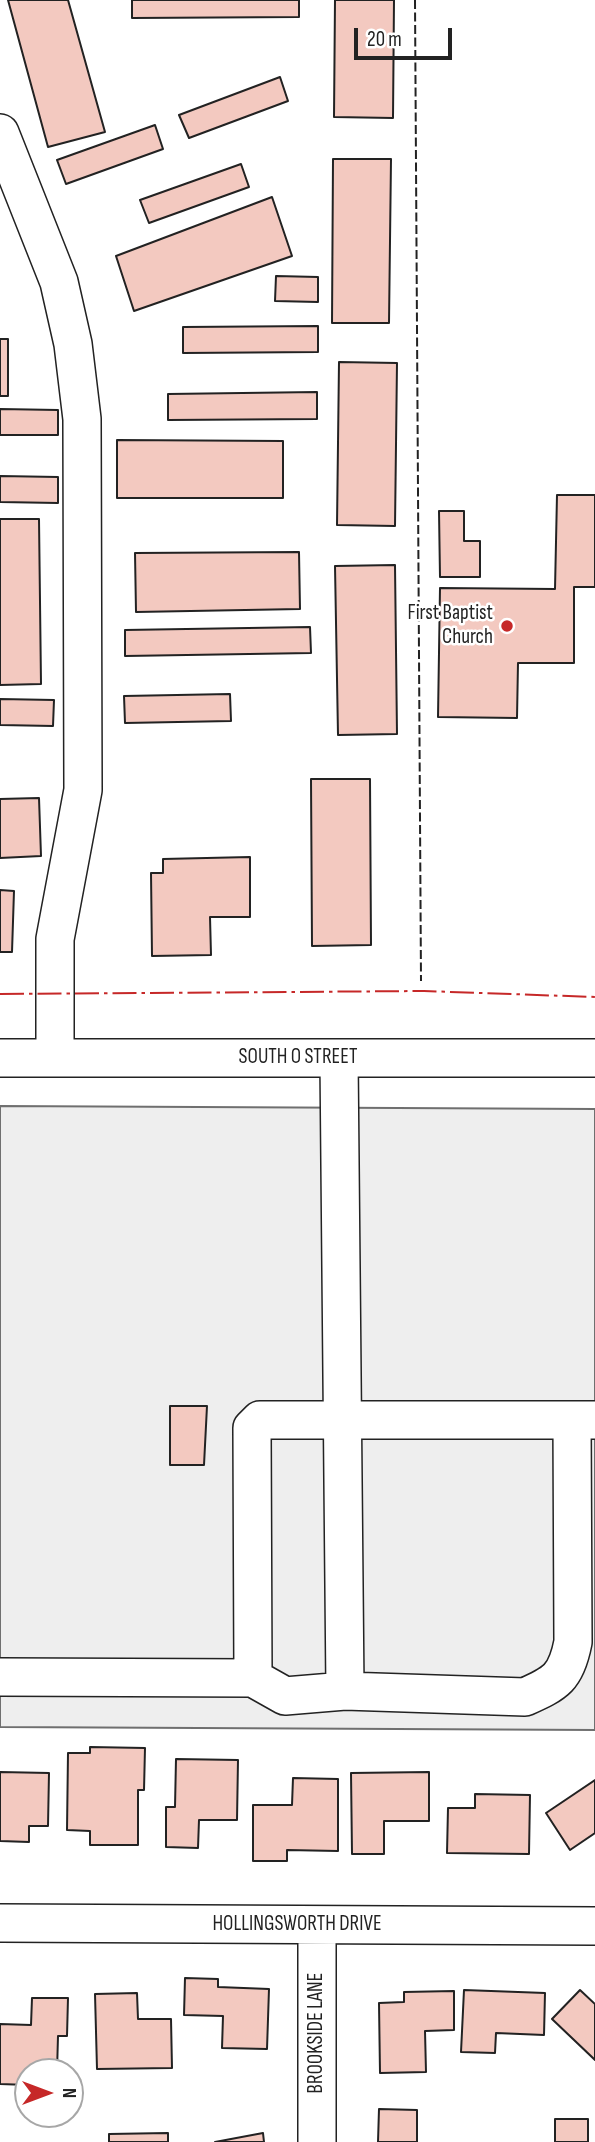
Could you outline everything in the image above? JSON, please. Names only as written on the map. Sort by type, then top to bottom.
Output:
[{"type":"street","points":[[0,133],[59,282],[73,344],[81,410],[83,790],[55,939],[55,1058]]},
{"type":"street","name":"SOUTH O STREET","points":[[0,1058],[595,1058]]},
{"type":"street","points":[[339,1058],[345,1690]]},
{"type":"street","points":[[0,1677],[253,1678],[285,1696],[345,1690],[524,1697],[559,1681],[569,1661],[573,1642],[583,1420],[260,1420],[252,1428],[253,1678]]},
{"type":"street","name":"HOLLINGSWORTH DRIVE","points":[[0,1923],[595,1926]]},
{"type":"street","name":"BROOKSIDE LANE","points":[[317,1925],[317,2142]]},
{"type":"shaded area","points":[[0,1106],[595,1109],[595,1730],[0,1727]]},
{"type":"building","points":[[8,0],[68,0],[105,132],[48,147]]},
{"type":"building","points":[[132,0],[299,0],[299,17],[132,18]]},
{"type":"building","points":[[335,0],[394,0],[393,118],[334,117]]},
{"type":"building","points":[[280,77],[288,101],[189,138],[179,115]]},
{"type":"building","points":[[155,125],[163,149],[66,184],[57,160]]},
{"type":"building","points":[[333,159],[391,159],[389,323],[332,323]]},
{"type":"building","points":[[241,164],[249,187],[149,223],[140,200]]},
{"type":"building","points":[[272,197],[292,256],[134,311],[116,256]]},
{"type":"building","points":[[276,276],[318,277],[318,302],[275,301]]},
{"type":"building","points":[[318,326],[318,352],[183,353],[183,327]]},
{"type":"building","points":[[0,339],[8,339],[8,396],[0,396]]},
{"type":"building","points":[[339,362],[397,363],[395,526],[337,525]]},
{"type":"building","points":[[317,392],[317,419],[168,420],[168,394]]},
{"type":"building","points":[[0,409],[58,410],[58,435],[0,435]]},
{"type":"building","points":[[117,440],[283,441],[283,498],[117,498]]},
{"type":"building","points":[[0,476],[58,477],[58,503],[0,502]]},
{"type":"building","name":"First Baptist Church","points":[[557,495],[595,495],[595,587],[574,587],[574,663],[518,663],[517,718],[438,717],[440,588],[555,589]]},
{"type":"building","points":[[439,511],[464,511],[464,541],[480,541],[480,577],[440,577]]},
{"type":"building","points":[[0,519],[39,519],[41,684],[0,685]]},
{"type":"building","points":[[299,552],[300,609],[136,612],[135,553]]},
{"type":"building","points":[[395,565],[397,734],[338,735],[335,566]]},
{"type":"building","points":[[310,627],[311,653],[125,656],[125,630]]},
{"type":"building","points":[[230,694],[231,721],[125,723],[124,696]]},
{"type":"building","points":[[0,699],[54,700],[53,726],[0,725]]},
{"type":"building","points":[[311,779],[370,779],[371,945],[312,946]]},
{"type":"building","points":[[39,798],[41,856],[0,858],[0,799]]},
{"type":"building","points":[[250,857],[250,917],[210,917],[211,955],[152,956],[151,873],[163,873],[163,859]]},
{"type":"building","points":[[0,890],[14,891],[12,952],[0,952]]},
{"type":"building","points":[[170,1406],[207,1406],[204,1465],[170,1465]]},
{"type":"building","points":[[90,1747],[145,1748],[144,1790],[138,1790],[138,1845],[90,1845],[90,1831],[67,1830],[68,1753],[90,1753]]},
{"type":"building","points":[[176,1759],[238,1760],[237,1820],[199,1820],[198,1848],[166,1847],[166,1807],[175,1807]]},
{"type":"building","points":[[0,1772],[49,1773],[48,1826],[29,1826],[29,1842],[0,1841]]},
{"type":"building","points":[[429,1772],[429,1821],[384,1821],[384,1854],[352,1854],[351,1773]]},
{"type":"building","points":[[293,1778],[338,1779],[338,1851],[287,1850],[287,1861],[253,1861],[253,1805],[292,1805]]},
{"type":"building","points":[[595,1780],[595,1833],[570,1850],[546,1813]]},
{"type":"building","points":[[475,1794],[530,1795],[529,1854],[447,1853],[448,1808],[475,1808]]},
{"type":"building","points":[[185,1978],[218,1979],[218,1987],[269,1989],[267,2049],[222,2048],[223,2016],[184,2015]]},
{"type":"building","points":[[464,1990],[545,1993],[544,2035],[496,2033],[495,2053],[461,2052]]},
{"type":"building","points":[[580,1990],[595,2004],[595,2060],[552,2019]]},
{"type":"building","points":[[454,1991],[454,2030],[425,2031],[426,2072],[380,2073],[379,2003],[404,2002],[404,1992]]},
{"type":"building","points":[[137,1993],[138,2019],[171,2019],[172,2068],[97,2069],[95,1994]]},
{"type":"building","points":[[32,1998],[68,1998],[67,2036],[58,2036],[57,2058],[14,2058],[14,2084],[0,2084],[0,2024],[31,2025]]},
{"type":"building","points":[[379,2109],[417,2110],[417,2142],[378,2142]]},
{"type":"building","points":[[555,2119],[588,2119],[588,2142],[555,2142]]},
{"type":"building","points":[[168,2133],[168,2142],[109,2142],[109,2134]]},
{"type":"building","points":[[263,2133],[264,2142],[215,2142]]},
{"type":"fence","points":[[415,0],[421,981]]},
{"type":"power","points":[[0,994],[424,991],[595,997]]},
{"type":"place","name":"First Baptist Church","points":[[507,626]]}]
